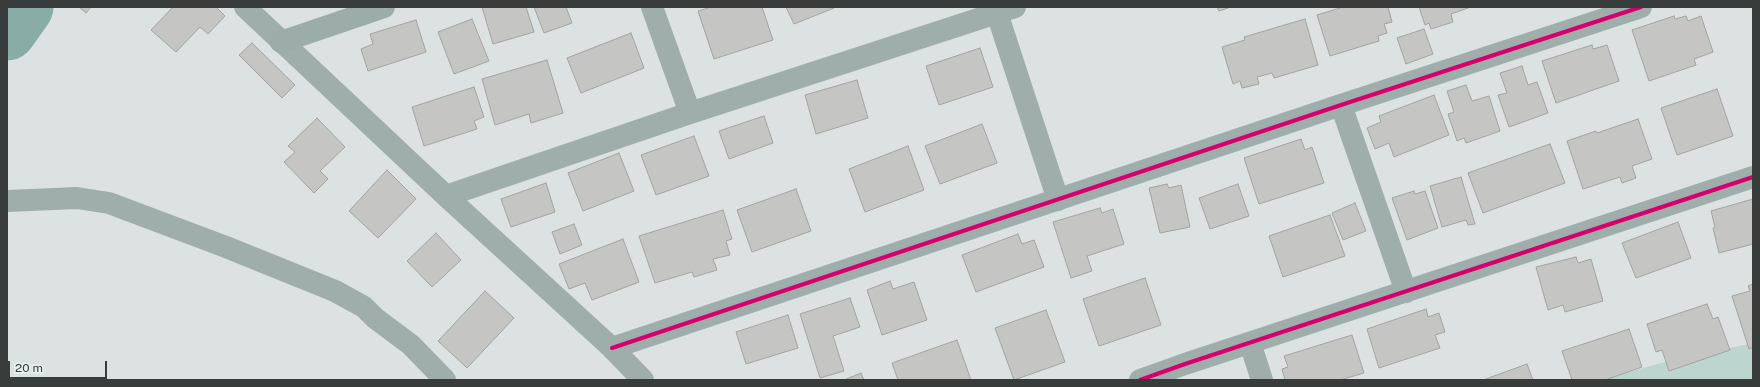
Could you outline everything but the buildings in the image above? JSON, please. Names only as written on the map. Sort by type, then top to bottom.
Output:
[{"type":"street","points":[[245,7],[446,196],[612,348],[643,380]]},
{"type":"street","points":[[281,42],[384,7]]},
{"type":"street","points":[[652,7],[690,113]]},
{"type":"street","points":[[612,348],[1341,105],[1641,7]]},
{"type":"street","points":[[446,196],[690,113],[1006,10],[1058,200]]},
{"type":"street","points":[[1341,105],[1406,292]]},
{"type":"street","points":[[1140,380],[1753,177]]},
{"type":"street","points":[[7,201],[71,198],[109,204],[226,247],[335,291],[364,307],[375,318],[411,345],[445,380]]},
{"type":"street","points":[[1250,343],[1262,380]]},
{"type":"green space","points":[[1753,343],[1753,380],[1599,380],[1665,362]]},
{"type":"waterway","points":[[7,31],[24,7]]},
{"type":"cycle path","points":[[612,348],[1341,105],[1641,7]]},
{"type":"cycle path","points":[[1140,380],[1753,177]]}]
